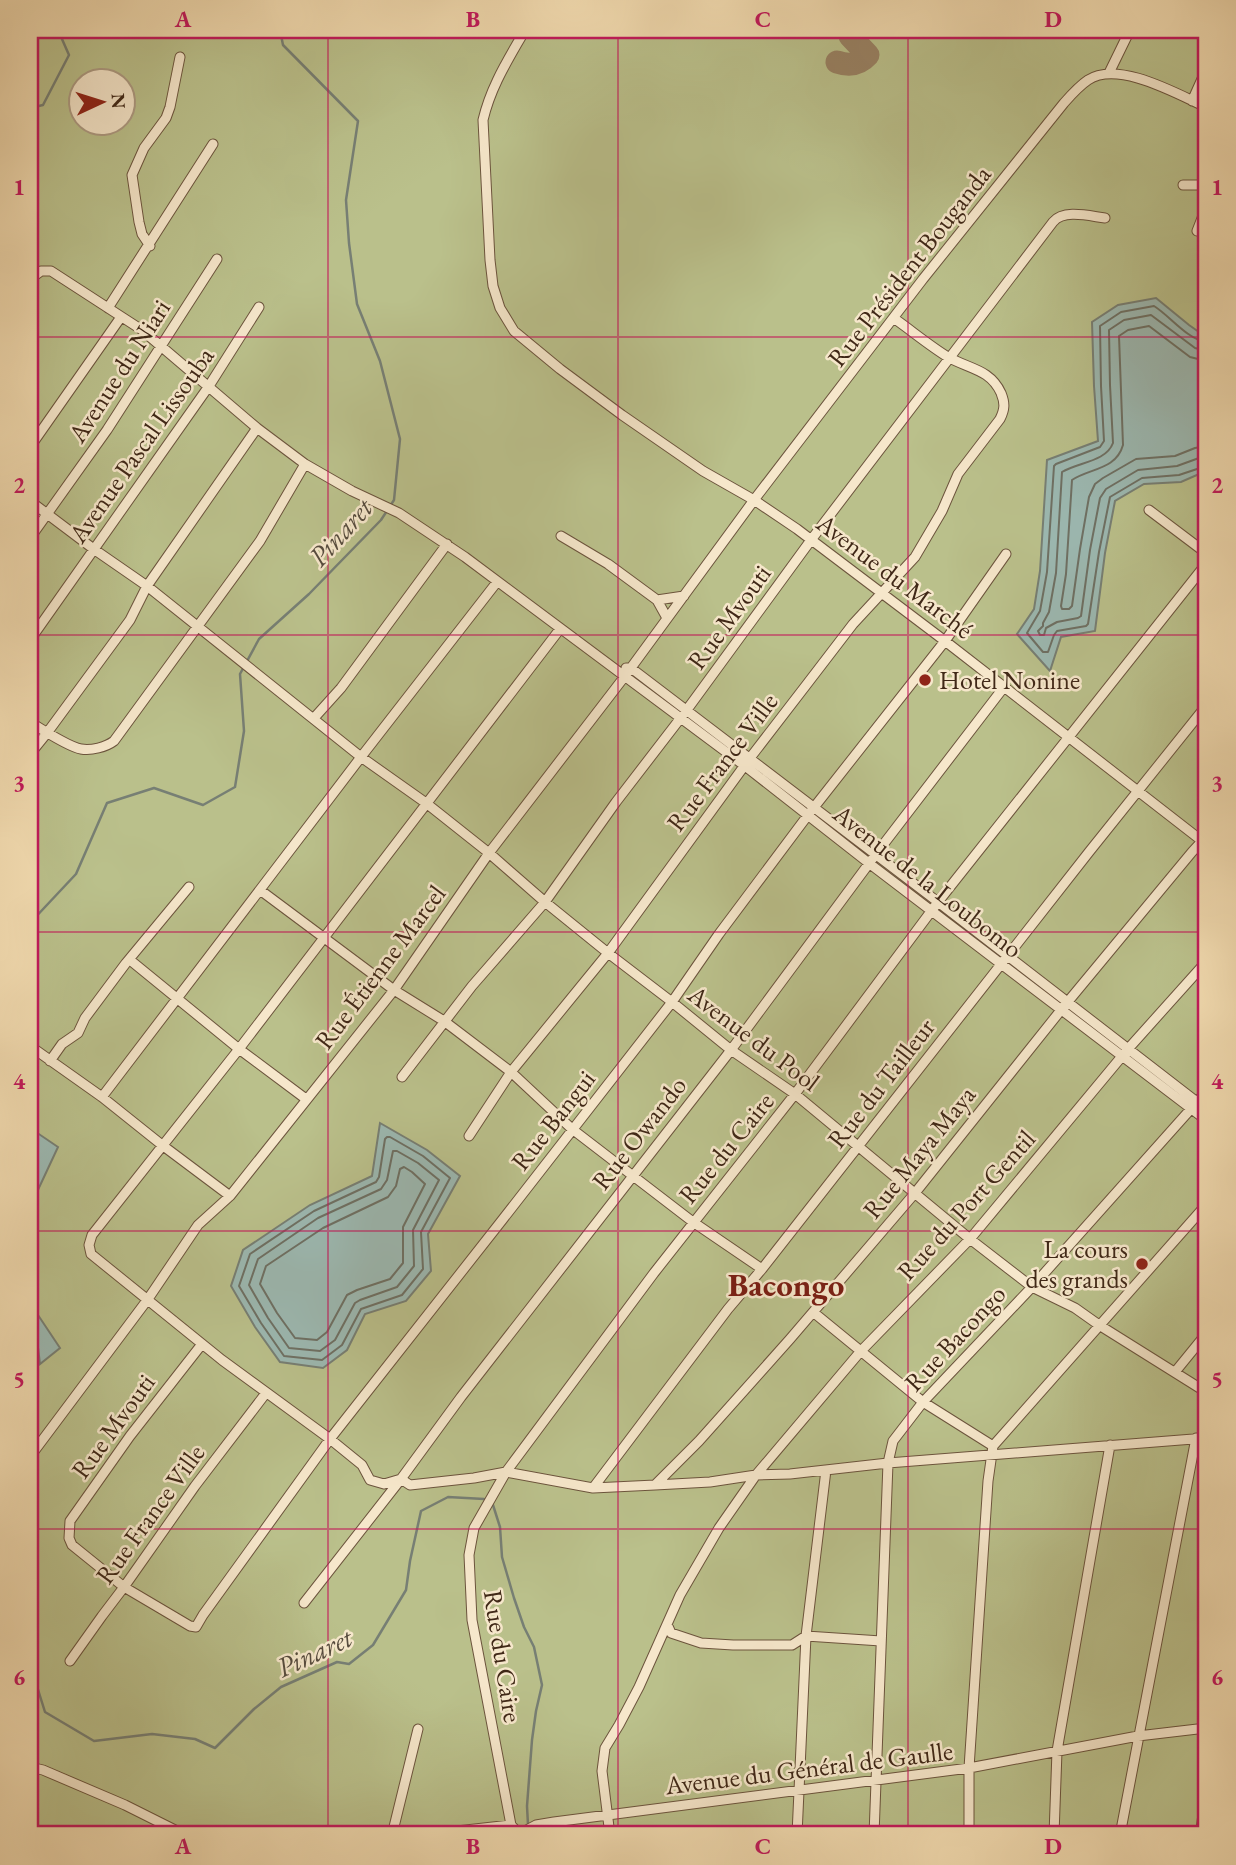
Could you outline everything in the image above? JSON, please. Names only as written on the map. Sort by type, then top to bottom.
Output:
[{"type":"street","name":"Avenue du Marché","points":[[525,30],[494,85],[483,120],[493,286],[500,308],[514,331],[560,369],[703,471],[754,500],[811,540],[1205,841]]},
{"type":"street","points":[[1130,30],[1108,73],[1131,76],[1206,107]]},
{"type":"street","points":[[150,246],[142,234],[132,175],[144,148],[166,118],[180,57]]},
{"type":"street","points":[[1192,101],[1206,70]]},
{"type":"street","name":"Rue Président Bouganda","points":[[754,500],[984,202],[1064,103],[1087,81],[1108,73]]},
{"type":"street","points":[[108,308],[213,144]]},
{"type":"street","points":[[1183,185],[1206,185]]},
{"type":"street","points":[[1197,232],[1206,208]]},
{"type":"street","name":"Rue Mvouti","points":[[402,1077],[472,986],[545,902],[811,540],[1057,218],[1063,215],[1105,218]]},
{"type":"street","name":"Avenue du Niari","points":[[30,538],[107,429],[217,259]]},
{"type":"street","points":[[30,279],[41,271],[51,271],[142,330],[257,428],[305,464],[352,491],[399,513],[446,544],[609,666],[628,672]]},
{"type":"street","name":"Avenue Pascal Lissouba","points":[[30,640],[209,386],[259,307]]},
{"type":"street","points":[[30,447],[121,317]]},
{"type":"street","points":[[895,319],[949,358]]},
{"type":"street","name":"Rue France Ville","points":[[469,1136],[511,1072],[608,953],[747,762],[853,624],[915,557],[942,511],[958,474],[1004,411],[1004,403],[996,383],[985,374],[949,358]]},
{"type":"street","points":[[30,754],[130,620],[147,586],[257,428]]},
{"type":"street","points":[[30,722],[81,750],[107,746],[114,741],[260,541],[305,464]]},
{"type":"street","name":"Rue Étienne Marcel","points":[[32,1454],[148,1299],[198,1225],[230,1196],[394,989],[489,853],[628,672],[754,500]]},
{"type":"street","name":"Avenue du Pool","points":[[30,501],[147,586],[361,757],[426,803],[608,953],[731,1050],[795,1094],[1032,1286],[1075,1308],[1206,1392]]},
{"type":"street","points":[[1149,510],[1206,552]]},
{"type":"street","points":[[561,536],[608,564],[657,600],[667,618]]},
{"type":"street","points":[[314,718],[341,688],[446,544]]},
{"type":"street","name":"Rue Bangui","points":[[124,1587],[196,1627],[330,1439],[671,1002],[811,811],[945,641],[1006,554]]},
{"type":"street","name":"Rue du Caire","points":[[511,1825],[472,1620],[469,1555],[474,1528],[506,1472],[692,1223],[795,1094],[938,902],[1206,564]]},
{"type":"street","points":[[102,1097],[497,582]]},
{"type":"street","points":[[657,600],[684,596]]},
{"type":"street","points":[[560,629],[239,1049],[92,1236],[89,1245],[91,1254],[202,1344],[330,1439],[362,1465],[370,1480],[384,1485],[401,1479],[410,1485],[506,1472],[593,1488],[710,1482],[993,1451],[1201,1438],[1138,1736],[1120,1835]]},
{"type":"street","name":"Avenue de la Loubomo","points":[[628,672],[811,811],[876,854],[1068,1001],[1125,1053]]},
{"type":"street","name":"Rue Owando","points":[[304,1602],[731,1050],[1004,687]]},
{"type":"street","name":"Rue du Tailleur","points":[[593,1488],[728,1309],[1206,706]]},
{"type":"street","name":"Avenue de la Loubomo","points":[[811,811],[870,864],[1060,1010],[1125,1053],[1195,1105],[1206,1109]]},
{"type":"street","name":"Rue Maya Maya","points":[[655,1485],[699,1441],[915,1193],[1060,1010],[1192,852],[1205,841]]},
{"type":"street","points":[[50,1060],[62,1044],[78,1033],[85,1018],[189,887]]},
{"type":"street","points":[[260,890],[394,989],[444,1021],[511,1072],[572,1129],[692,1223],[762,1269]]},
{"type":"street","points":[[130,960],[239,1049],[306,1099]]},
{"type":"street","name":"Rue du Port Gentil","points":[[610,1835],[602,1771],[605,1748],[639,1687],[697,1563],[755,1475],[860,1352],[970,1238],[1125,1053],[1206,962]]},
{"type":"street","points":[[30,1046],[102,1097],[230,1196]]},
{"type":"street","name":"Rue Bacongo","points":[[874,1835],[888,1464],[893,1441],[923,1402],[1206,1093]]},
{"type":"street","name":"Avenue de la Loubomo","points":[[1195,1105],[1206,1120]]},
{"type":"street","points":[[969,1835],[969,1768],[988,1481],[993,1451],[1099,1325],[1206,1205]]},
{"type":"street","points":[[813,1312],[923,1402],[993,1451]]},
{"type":"street","points":[[1175,1372],[1206,1334]]},
{"type":"street","name":"Rue Mvouti","points":[[124,1587],[72,1545],[69,1538],[71,1521],[130,1436],[202,1344]]},
{"type":"street","name":"Rue France Ville","points":[[70,1661],[195,1486],[266,1393]]},
{"type":"street","points":[[1054,1835],[1057,1751],[1110,1445]]},
{"type":"street","points":[[797,1835],[806,1636],[826,1471]]},
{"type":"street","points":[[667,1624],[671,1633],[701,1643],[792,1645],[806,1636],[881,1641]]},
{"type":"street","name":"Avenue du Général de Gaulle","points":[[511,1825],[519,1834],[536,1825],[969,1768],[1138,1736],[1206,1728]]},
{"type":"street","points":[[392,1835],[418,1729]]},
{"type":"street","points":[[30,1767],[44,1770],[125,1805],[185,1835]]},
{"type":"street","points":[[1202,1833],[1206,1790]]},
{"type":"street","points":[[421,1835],[511,1825]]},
{"type":"green space","points":[[30,30],[1206,30],[1206,1835],[30,1835]]},
{"type":"water","points":[[1156,298],[1206,337],[1206,471],[1181,482],[1144,484],[1115,501],[1095,631],[1061,637],[1050,671],[1017,634],[1034,609],[1040,571],[1047,460],[1098,441],[1092,322],[1118,305]]},
{"type":"water","points":[[380,1123],[427,1150],[460,1176],[428,1234],[431,1271],[406,1301],[365,1314],[347,1350],[323,1368],[280,1362],[231,1286],[243,1250],[310,1205],[372,1176]]},
{"type":"water","points":[[30,1128],[58,1147],[30,1207]]},
{"type":"water","points":[[30,1303],[60,1348],[40,1364],[37,1339],[30,1341]]},
{"type":"waterway","points":[[30,108],[43,105],[69,55],[58,30]]},
{"type":"waterway","name":"Pinaret","points":[[30,923],[76,874],[107,803],[154,788],[203,805],[235,787],[244,731],[240,674],[259,639],[309,594],[381,520],[394,500],[400,439],[380,361],[357,304],[349,243],[346,200],[358,121],[283,45],[280,30]]},
{"type":"waterway","name":"Pinaret","points":[[30,1664],[45,1712],[94,1741],[152,1734],[195,1739],[215,1748],[254,1709],[281,1687],[337,1662],[349,1664],[373,1645],[406,1590],[421,1511],[448,1497],[484,1499],[493,1505],[500,1527],[502,1557],[524,1627],[534,1647],[542,1685],[532,1740],[528,1825]]},
{"type":"taxiway","points":[[837,62],[854,64],[868,55],[850,36],[849,30]]},
{"type":"place","name":"Hotel Nonine","points":[[925,680]]},
{"type":"place","name":"La cours des grands","points":[[1142,1264]]},
{"type":"district","name":"Bacongo","points":[[786,1284]]}]
